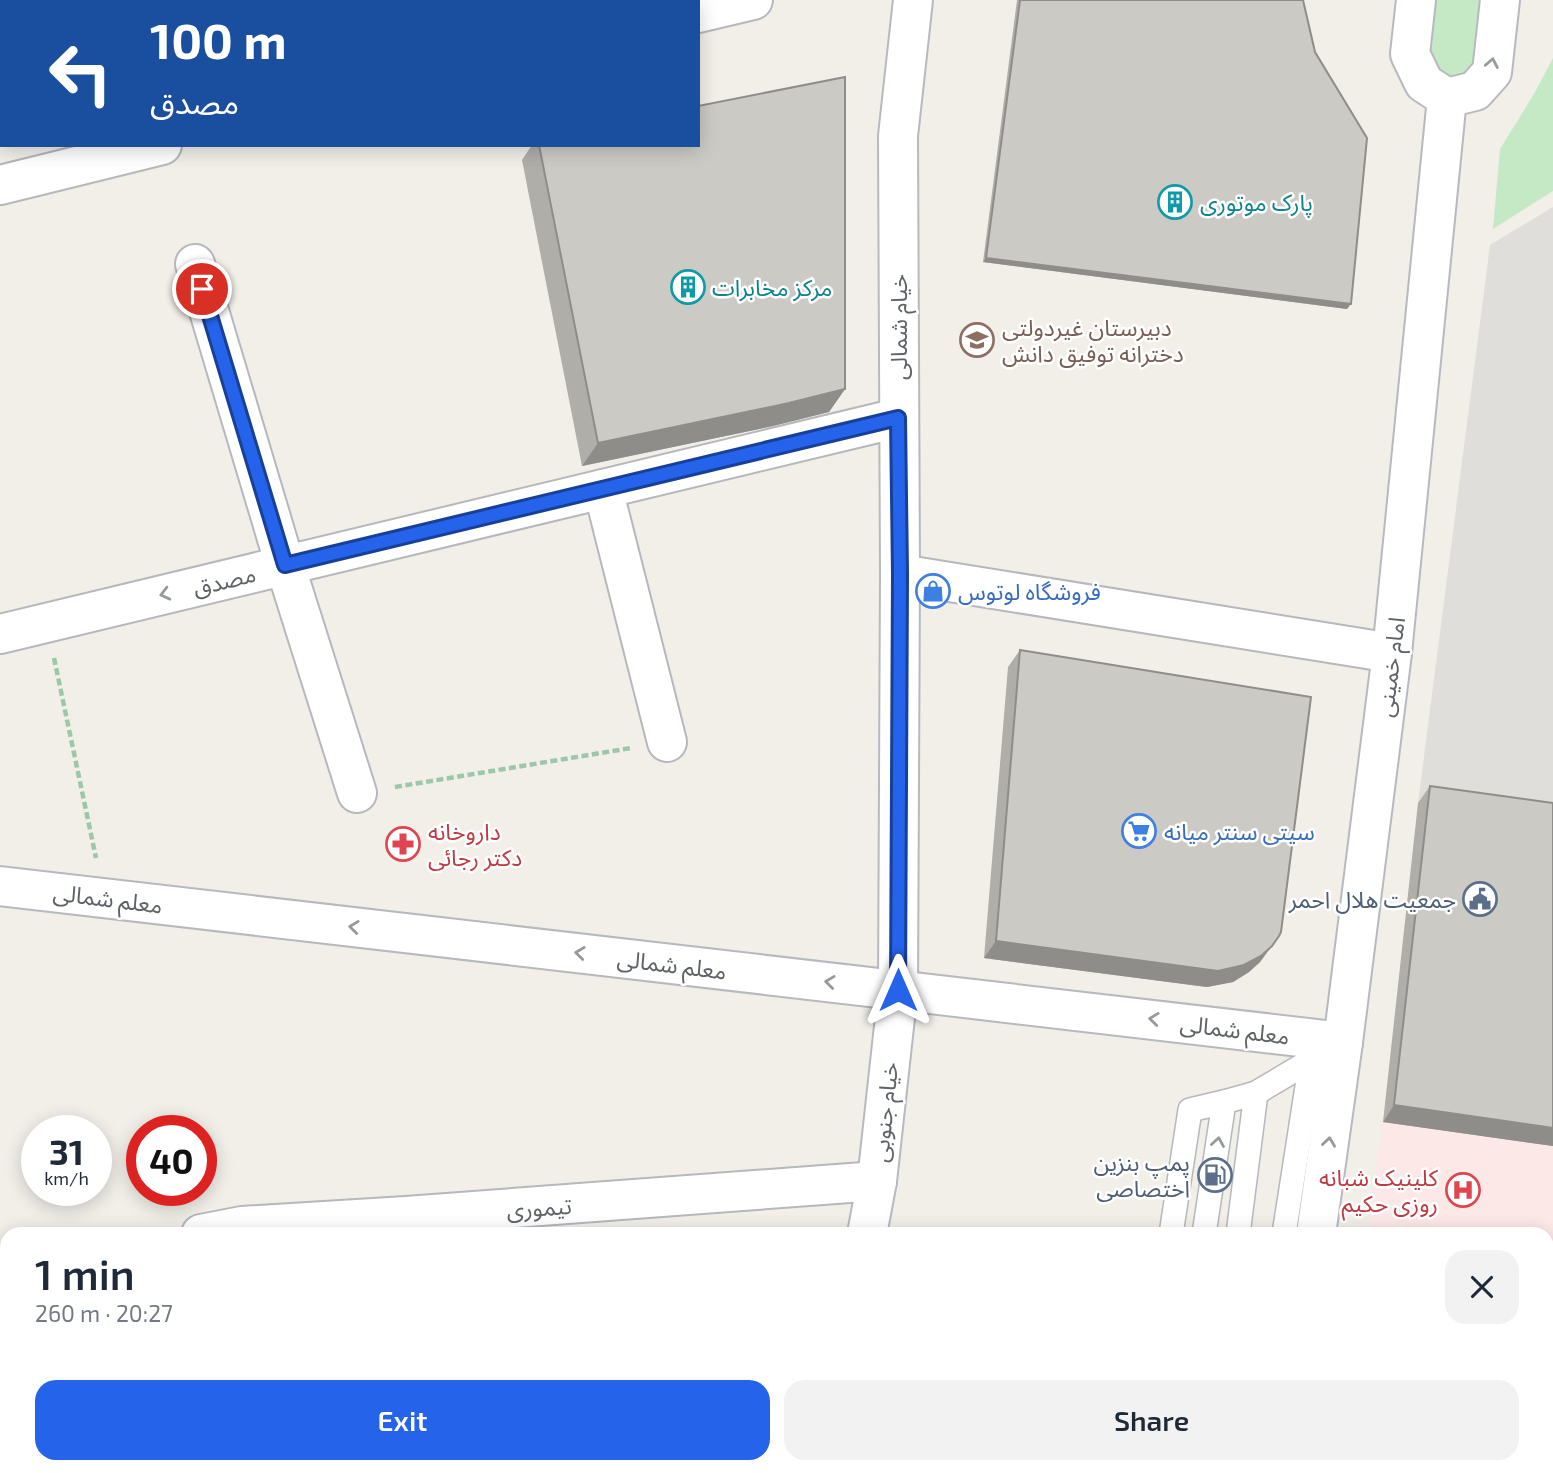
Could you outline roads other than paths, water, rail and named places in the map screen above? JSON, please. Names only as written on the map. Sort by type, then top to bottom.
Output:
[{"type":"street","points":[[700,13],[753,0]]},
{"type":"street","name":"خیام شمالی","points":[[898,990],[898,136],[913,0]]},
{"type":"street","points":[[1416,0],[1410,54],[1424,83],[1447,99],[1475,91],[1492,72],[1500,0]]},
{"type":"street","name":"امام خمینی","points":[[1317,1227],[1392,653],[1447,99]]},
{"type":"street","points":[[0,185],[154,147]]},
{"type":"street","points":[[195,264],[357,793]]},
{"type":"street","name":"مصدق","points":[[0,634],[898,418]]},
{"type":"street","points":[[603,489],[667,742]]},
{"type":"street","points":[[900,574],[1392,653]]},
{"type":"street","name":"معلم شمالی","points":[[0,886],[1343,1042]]},
{"type":"street","name":"خیام جنوبی","points":[[868,1227],[877,1181],[898,990]]},
{"type":"street","name":"تیموری","points":[[237,1227],[877,1181]]},
{"type":"lane","points":[[1172,1227],[1190,1110],[1255,1093],[1343,1042]]},
{"type":"lane","points":[[1285,1227],[1311,1061]]},
{"type":"lane","points":[[1239,1227],[1255,1093]]},
{"type":"lane","points":[[1205,1227],[1224,1102]]},
{"type":"place","name":"پارک موتوری","points":[[1175,202]]},
{"type":"place","name":"مرکز مخابرات","points":[[688,287]]},
{"type":"place","name":"دبیرستان غیردولتی دخترانه توفیق دانش","points":[[977,340]]},
{"type":"place","name":"فروشگاه لوتوس","points":[[933,591]]},
{"type":"place","name":"سیتی سنتر میانه","points":[[1139,831]]},
{"type":"place","name":"داروخانه دکتر رجائی","points":[[403,844]]},
{"type":"place","name":"جمعیت هلال احمر","points":[[1480,899]]},
{"type":"place","name":"پمپ بنزین اختصاصی","points":[[1215,1175]]},
{"type":"place","name":"کلینیک شبانه روزی حکیم","points":[[1463,1190]]}]
